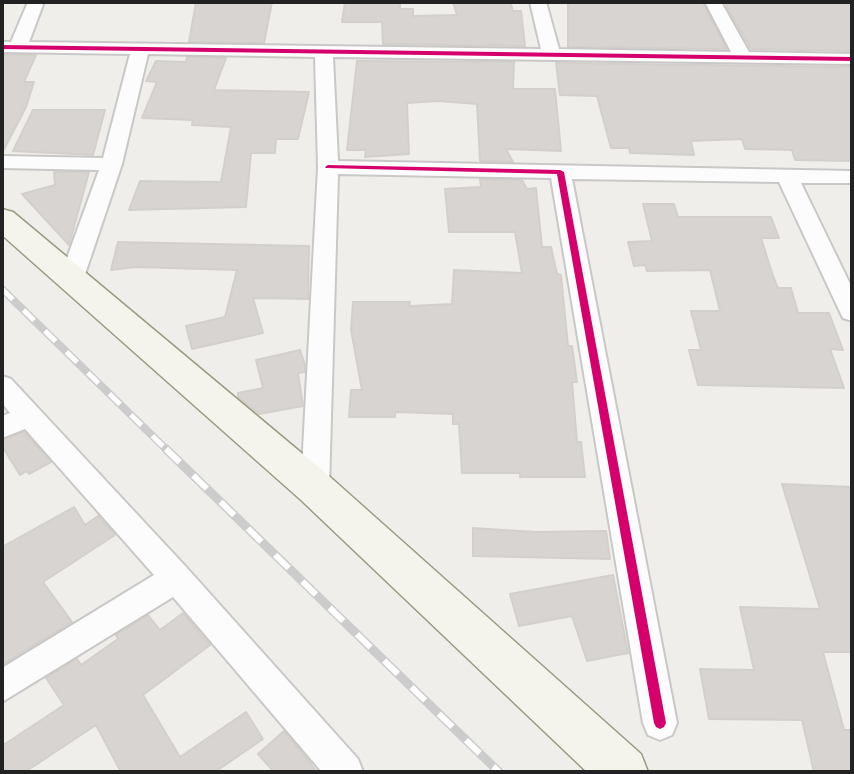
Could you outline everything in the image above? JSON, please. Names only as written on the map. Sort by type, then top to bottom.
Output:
[{"type":"main road","points":[[2,219],[315,488],[623,772]]},
{"type":"street","points":[[36,2],[10,47],[744,59],[852,58]]},
{"type":"street","points":[[538,2],[551,54]]},
{"type":"street","points":[[713,2],[744,59]]},
{"type":"street","points":[[71,280],[112,164],[140,51]]},
{"type":"street","points":[[315,488],[328,167],[324,52]]},
{"type":"street","points":[[2,162],[112,164]]},
{"type":"street","points":[[328,167],[852,177]]},
{"type":"street","points":[[560,172],[660,723]]},
{"type":"street","points":[[787,176],[852,313]]},
{"type":"street","points":[[2,386],[15,422],[176,578],[345,772]]},
{"type":"street","points":[[2,686],[176,578]]},
{"type":"building","points":[[196,2],[272,2],[264,43],[189,42]]},
{"type":"building","points":[[345,2],[400,2],[400,9],[413,9],[413,16],[457,15],[453,2],[510,2],[513,11],[521,11],[525,46],[383,44],[382,22],[342,22]]},
{"type":"building","points":[[568,2],[702,2],[727,49],[568,47]]},
{"type":"building","points":[[724,2],[852,2],[852,51],[751,49]]},
{"type":"building","points":[[2,55],[36,55],[24,82],[34,82],[26,107],[2,153]]},
{"type":"building","points":[[187,57],[226,58],[214,90],[309,92],[298,139],[276,139],[275,153],[251,153],[246,207],[129,210],[140,181],[221,182],[231,127],[192,125],[193,120],[142,118],[157,82],[146,81],[156,61],[186,62]]},
{"type":"building","points":[[357,61],[514,62],[513,89],[555,89],[561,151],[506,149],[513,162],[480,161],[477,104],[438,101],[407,103],[409,154],[365,157],[366,150],[347,150]]},
{"type":"building","points":[[556,63],[852,67],[852,161],[795,160],[792,150],[745,149],[742,139],[691,141],[694,155],[630,153],[629,148],[611,148],[597,96],[560,95]]},
{"type":"building","points":[[33,110],[105,110],[93,155],[13,151]]},
{"type":"building","points":[[54,172],[89,172],[69,245],[22,194],[55,185]]},
{"type":"building","points":[[480,179],[522,180],[527,189],[536,188],[542,247],[551,247],[557,274],[561,275],[568,346],[572,346],[577,382],[572,382],[577,442],[581,442],[585,477],[520,477],[520,473],[462,473],[459,424],[453,424],[453,414],[395,412],[395,417],[349,417],[351,390],[362,390],[351,330],[353,302],[410,302],[409,306],[452,304],[454,270],[522,273],[515,232],[449,232],[445,189],[481,187]]},
{"type":"building","points":[[643,204],[674,204],[678,217],[771,217],[779,238],[761,238],[778,288],[791,288],[798,313],[829,313],[843,350],[830,349],[844,388],[698,385],[689,350],[701,350],[691,311],[720,311],[710,270],[647,271],[645,265],[634,266],[628,242],[652,241]]},
{"type":"building","points":[[118,242],[309,246],[308,299],[253,298],[263,333],[192,349],[186,326],[225,317],[237,270],[135,267],[111,270]]},
{"type":"building","points":[[300,350],[305,365],[305,372],[298,373],[303,406],[259,414],[238,397],[238,393],[263,388],[256,360]]},
{"type":"building","points":[[24,432],[51,462],[29,474],[27,471],[20,475],[2,446],[2,440]]},
{"type":"building","points":[[782,484],[852,487],[852,652],[823,652],[844,730],[852,730],[852,772],[814,772],[802,720],[709,719],[700,669],[754,670],[740,607],[820,609]]},
{"type":"building","points":[[74,507],[85,525],[98,516],[115,535],[43,582],[72,622],[2,665],[2,547]]},
{"type":"building","points":[[473,528],[535,532],[606,531],[610,559],[473,556]]},
{"type":"building","points":[[613,575],[628,653],[587,661],[572,616],[519,626],[510,594]]},
{"type":"building","points":[[183,613],[210,645],[143,695],[180,757],[246,712],[263,739],[215,772],[121,772],[96,725],[25,772],[2,772],[2,746],[64,705],[46,678],[77,659],[81,665],[118,639],[116,635],[148,615],[160,630]]},
{"type":"building","points":[[284,731],[317,772],[274,772],[258,754]]},
{"type":"railway","points":[[2,289],[168,451]]},
{"type":"railway","points":[[166,449],[499,772]]},
{"type":"cycle path","points":[[2,47],[852,59]]},
{"type":"cycle path","points":[[328,167],[560,172],[660,723]]}]
